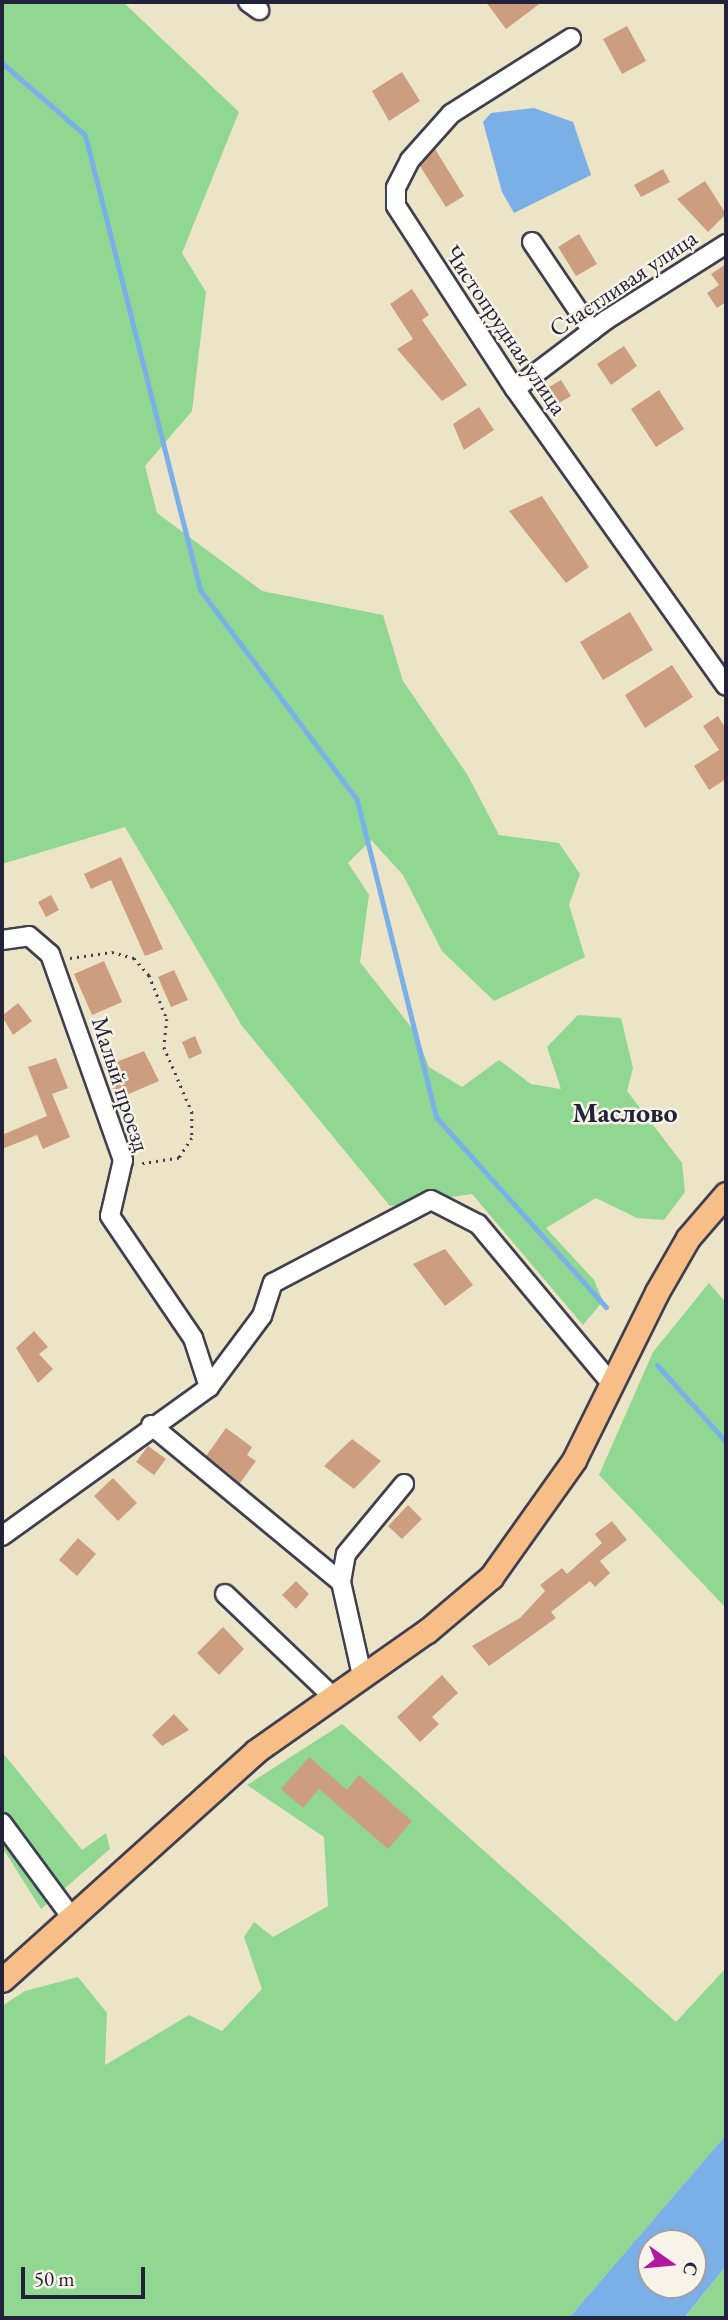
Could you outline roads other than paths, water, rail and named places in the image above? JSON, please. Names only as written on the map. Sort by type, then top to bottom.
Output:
[{"type":"main road","points":[[2,1980],[256,1751],[463,1604],[519,1546],[574,1460],[688,1238],[726,1194]]},
{"type":"street","name":"Чистопрудная улица","points":[[571,38],[451,114],[410,160],[395,193],[400,216],[515,389],[726,687]]},
{"type":"street","points":[[532,242],[592,331]]},
{"type":"street","name":"Счастливая улица","points":[[515,389],[592,331],[726,244]]},
{"type":"street","name":"Малый проезд","points":[[2,940],[29,936],[53,961],[123,1164],[110,1216],[193,1338],[209,1387]]},
{"type":"street","points":[[2,1536],[150,1425],[209,1387],[262,1316],[272,1283],[431,1200],[478,1224],[612,1384]]},
{"type":"street","points":[[150,1425],[341,1581]]},
{"type":"street","points":[[362,1675],[341,1581],[348,1551],[404,1484]]},
{"type":"street","points":[[225,1594],[332,1696]]},
{"type":"street","points":[[2,1823],[72,1918]]},
{"type":"water","points":[[534,108],[573,122],[591,175],[514,213],[502,192],[483,122],[491,113]]},
{"type":"water","points":[[726,2135],[726,2266],[707,2290],[707,2229],[645,2229]]},
{"type":"water","points":[[637,2239],[637,2299],[699,2299],[684,2318],[569,2318]]},
{"type":"waterway","points":[[2,63],[85,135],[200,590],[357,800],[436,1117],[606,1307]]},
{"type":"waterway","points":[[657,1365],[726,1442]]},
{"type":"district","name":"Маслово","points":[[625,1112]]}]
